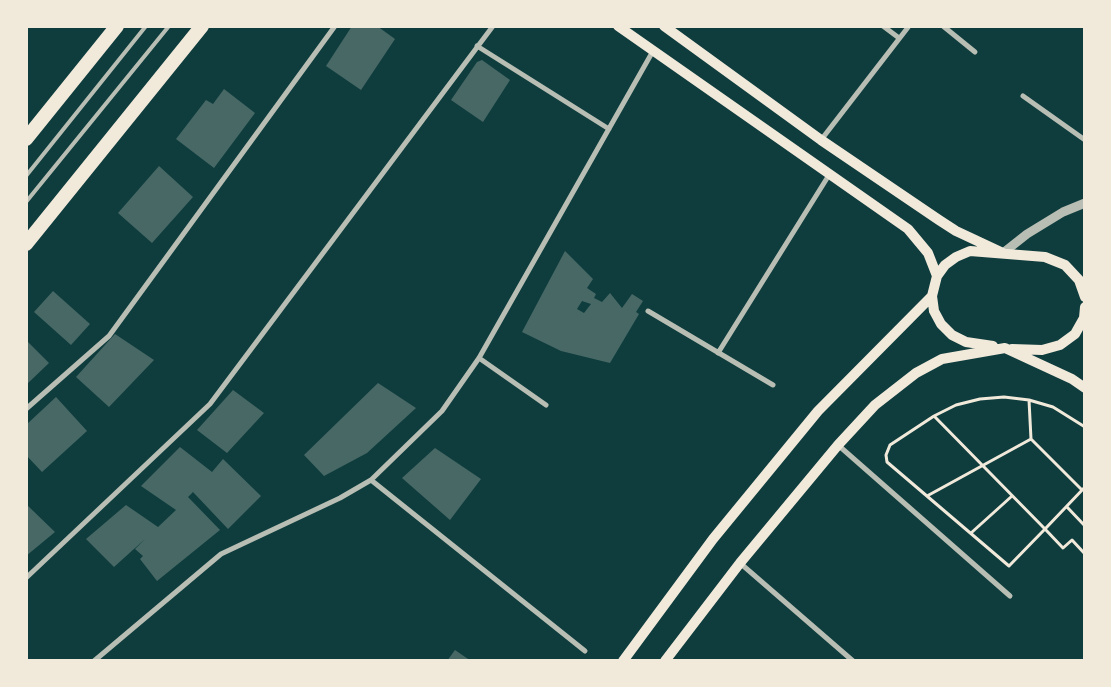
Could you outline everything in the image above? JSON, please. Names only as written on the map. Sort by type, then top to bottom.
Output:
[{"type":"highway","points":[[26,139],[117,26]]},
{"type":"highway","points":[[26,244],[202,26]]},
{"type":"main road","points":[[618,26],[828,175],[908,229],[928,253],[937,276]]},
{"type":"main road","points":[[664,26],[821,140],[956,231],[1003,253]]},
{"type":"main road","points":[[1085,297],[1079,280],[1065,264],[1045,257],[970,252],[956,256],[945,265],[937,276],[932,296],[934,310],[941,324],[952,335],[966,342],[1005,348],[1042,350],[1060,345],[1075,334],[1084,318],[1085,307]]},
{"type":"main road","points":[[623,661],[713,539],[818,411],[932,296]]},
{"type":"main road","points":[[665,661],[740,563],[838,445],[875,406],[916,373],[942,359],[1005,348],[1072,379],[1085,388]]},
{"type":"street","points":[[26,410],[109,336],[335,26]]},
{"type":"street","points":[[26,578],[210,404],[492,26]]},
{"type":"street","points":[[883,26],[899,38]]},
{"type":"street","points":[[821,140],[909,26]]},
{"type":"street","points":[[943,26],[975,52]]},
{"type":"street","points":[[477,46],[609,129]]},
{"type":"street","points":[[94,661],[220,554],[340,498],[371,480],[442,411],[479,358],[653,51]]},
{"type":"street","points":[[1023,96],[1085,140]]},
{"type":"street","points":[[718,352],[828,175]]},
{"type":"street","points":[[1003,253],[1063,212],[1085,203]]},
{"type":"street","points":[[648,312],[773,384]]},
{"type":"street","points":[[479,358],[546,405]]},
{"type":"street","points":[[838,445],[1010,596]]},
{"type":"street","points":[[371,480],[585,651]]},
{"type":"street","points":[[740,563],[853,661]]},
{"type":"lane","points":[[26,176],[146,26]]},
{"type":"lane","points":[[26,202],[168,26]]},
{"type":"path","points":[[1029,400],[1031,439],[1084,489],[1009,566],[887,462],[886,455],[890,445],[934,416],[956,405],[980,399],[1004,397],[1029,400],[1053,408],[1085,427]]},
{"type":"path","points":[[934,416],[1063,548],[1072,540],[1085,554]]},
{"type":"path","points":[[927,496],[1031,439]]},
{"type":"path","points":[[971,534],[1012,496]]},
{"type":"path","points":[[1066,506],[1085,526]]},
{"type":"building","points":[[352,26],[377,26],[395,39],[361,90],[326,66]]},
{"type":"building","points":[[482,60],[510,80],[483,122],[451,100],[477,62]]},
{"type":"building","points":[[224,89],[255,113],[214,168],[176,139],[206,100],[213,104]]},
{"type":"building","points":[[159,166],[193,197],[152,243],[118,213]]},
{"type":"building","points":[[565,251],[593,279],[587,288],[596,294],[594,298],[602,302],[610,293],[622,308],[632,294],[643,301],[636,312],[639,314],[610,363],[561,351],[522,332]],"holes":[[[582,301],[591,304],[584,313],[577,309]]]},
{"type":"building","points":[[53,291],[90,324],[71,345],[34,312]]},
{"type":"building","points":[[115,334],[154,360],[109,407],[76,377]]},
{"type":"building","points":[[26,340],[49,363],[26,385]]},
{"type":"building","points":[[378,383],[416,408],[367,453],[324,476],[304,455]]},
{"type":"building","points":[[233,390],[264,413],[227,453],[197,430]]},
{"type":"building","points":[[56,397],[87,431],[42,472],[26,455],[26,425]]},
{"type":"building","points":[[180,447],[212,472],[223,459],[261,496],[228,529],[193,492],[188,497],[220,530],[157,581],[140,559],[143,556],[135,549],[145,539],[114,567],[86,539],[126,505],[158,527],[176,510],[141,486]]},
{"type":"building","points":[[435,448],[481,479],[450,520],[402,478]]},
{"type":"building","points":[[26,504],[55,532],[26,556]]},
{"type":"building","points":[[455,650],[471,661],[447,661]]}]
